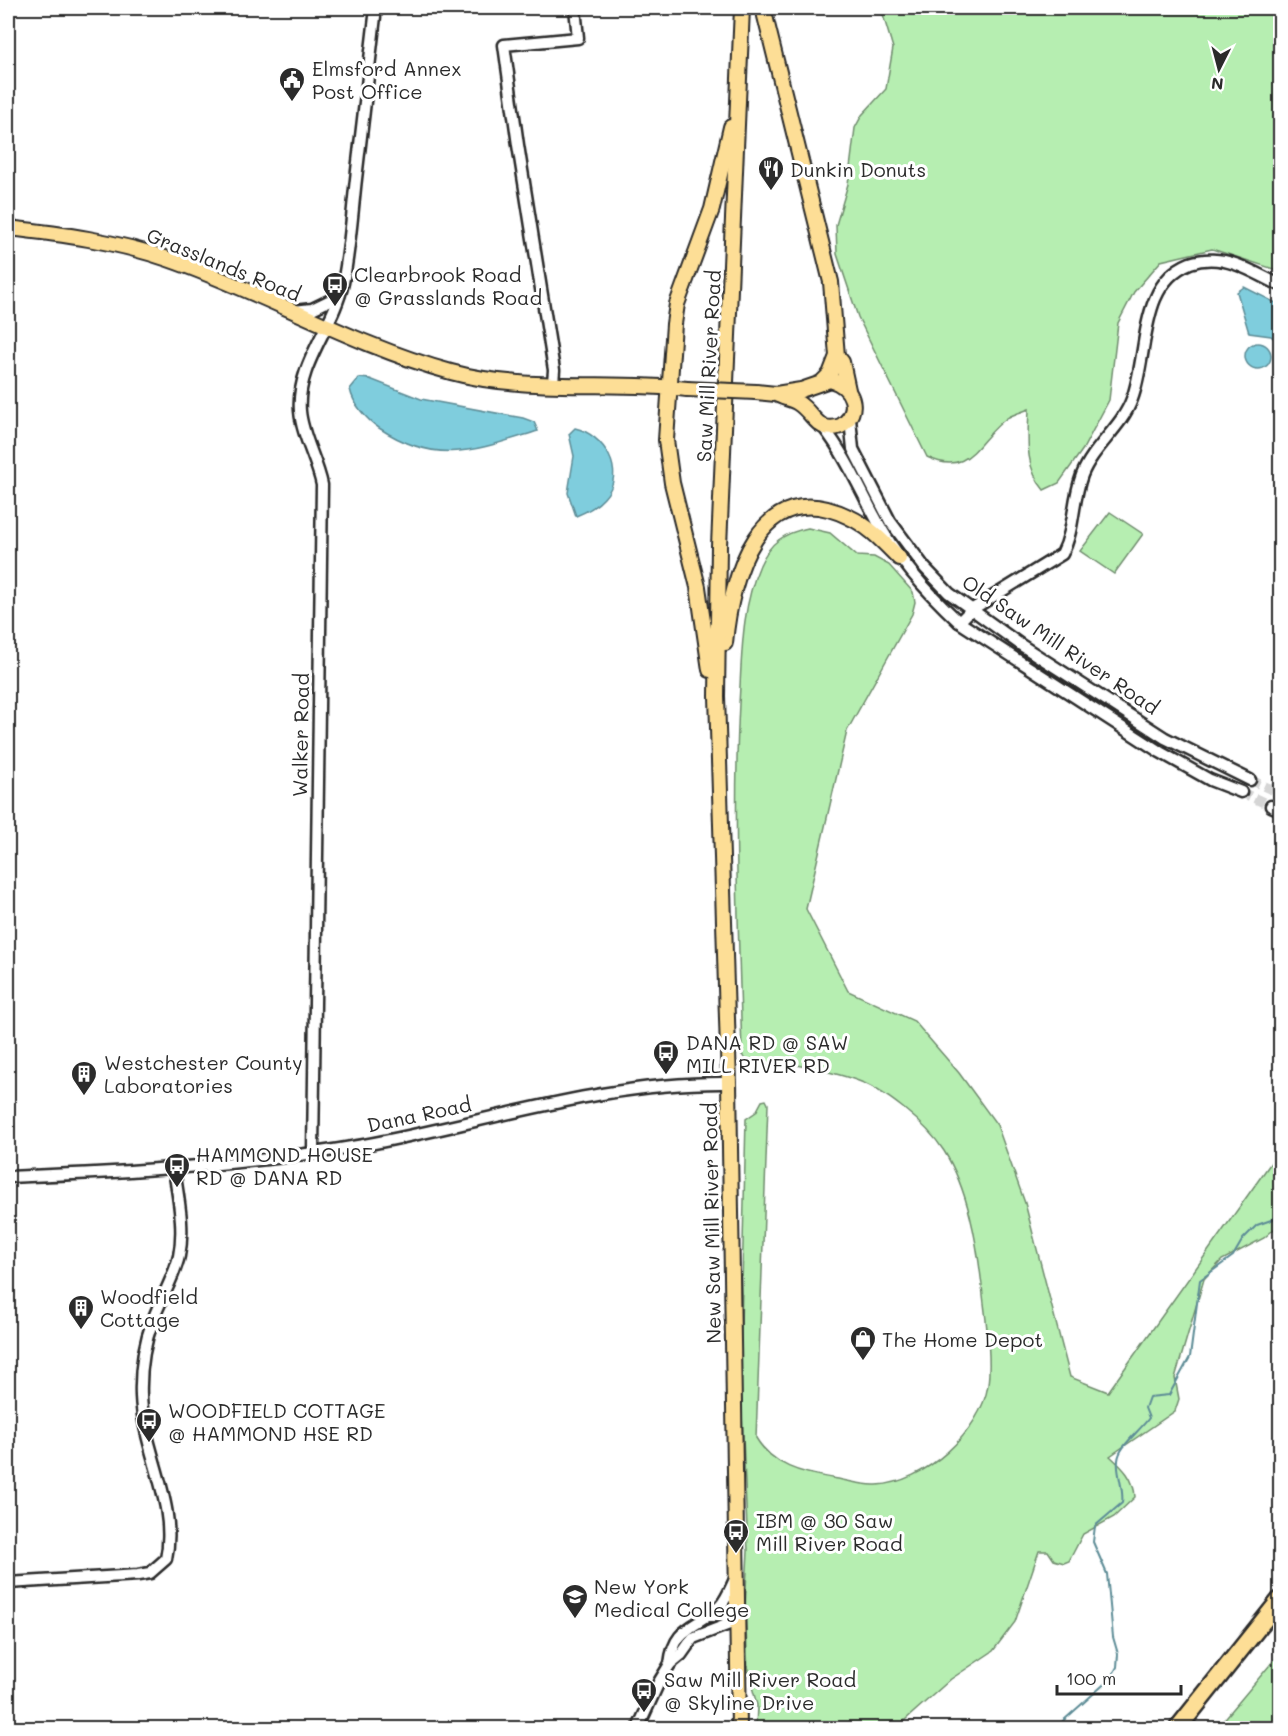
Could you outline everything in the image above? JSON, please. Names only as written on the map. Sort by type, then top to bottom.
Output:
[{"type":"highway","points":[[1178,1728],[1281,1600]]},
{"type":"highway","points":[[1191,1728],[1281,1616]]},
{"type":"main road","name":"Old Saw Mill River Road","points":[[763,8],[824,248],[835,312],[837,357],[842,362],[848,390],[853,401],[850,419]]},
{"type":"main road","points":[[742,11],[762,20],[768,26]]},
{"type":"main road","name":"Saw Mill River Road","points":[[717,726],[719,546],[742,11]]},
{"type":"main road","points":[[717,726],[698,587],[668,462],[666,440],[677,304],[722,174],[741,52]]},
{"type":"main road","name":"Grasslands Road","points":[[8,228],[120,244],[216,277],[370,345],[454,373],[514,382],[670,387],[776,394]]},
{"type":"main road","points":[[807,412],[806,402],[817,384],[830,374],[837,357]]},
{"type":"main road","points":[[776,394],[817,384],[837,382],[848,390]]},
{"type":"main road","name":"Old Saw Mill River Road","points":[[776,394],[800,404],[813,421],[824,428]]},
{"type":"main road","points":[[824,428],[836,428],[850,419]]},
{"type":"main road","points":[[717,726],[728,608],[734,585],[750,545],[763,529],[777,517],[794,509],[812,507],[831,510],[850,517],[869,529],[899,558]]},
{"type":"main road","name":"New Saw Mill River Road","points":[[717,726],[729,1083],[736,1576]]},
{"type":"main road","points":[[736,1576],[739,1728]]},
{"type":"street","name":"Walker Road","points":[[313,1152],[322,485],[300,410],[306,373],[339,296],[347,263],[376,8]]},
{"type":"street","points":[[553,383],[554,370],[504,45],[578,38],[575,8]]},
{"type":"street","points":[[960,622],[970,610],[1062,554],[1068,543],[1082,476],[1131,401],[1154,301],[1167,277],[1196,261],[1215,260],[1234,263],[1281,285]]},
{"type":"street","points":[[293,311],[312,309],[339,296]]},
{"type":"street","name":"Old Saw Mill River Road","points":[[850,419],[853,449],[890,521],[925,567],[970,610],[1165,738],[1250,780]]},
{"type":"street","name":"Old Saw Mill River Road","points":[[824,428],[850,466],[874,517],[899,558],[933,597],[960,622],[1160,752],[1210,780],[1241,792]]},
{"type":"street","name":"Dana Road","points":[[8,1177],[174,1169],[259,1162],[363,1145],[628,1089],[729,1083]]},
{"type":"street","points":[[8,1583],[138,1575],[150,1573],[166,1559],[169,1536],[167,1513],[143,1420],[141,1378],[146,1341],[173,1275],[182,1240],[181,1210],[174,1169]]},
{"type":"street","points":[[638,1728],[670,1664],[672,1647],[684,1630],[720,1607],[736,1576]]},
{"type":"street","points":[[704,1617],[728,1616],[737,1621]]},
{"type":"street","points":[[670,1664],[681,1655],[693,1638],[704,1631],[737,1621]]},
{"type":"green space","points":[[874,8],[1280,8],[1280,271],[1212,249],[1161,261],[1134,292],[1118,323],[1109,400],[1083,449],[1059,483],[1044,490],[1030,462],[1029,409],[1007,418],[964,459],[954,463],[927,457],[858,317],[837,254],[836,225],[848,184],[855,128],[862,115],[886,89],[893,48],[883,15]]},
{"type":"green space","points":[[1110,512],[1143,534],[1114,574],[1080,551]]},
{"type":"green space","points":[[808,528],[830,533],[857,556],[874,557],[889,565],[913,592],[915,602],[912,614],[847,731],[806,909],[848,991],[914,1021],[959,1073],[997,1125],[1025,1203],[1070,1377],[1108,1392],[1280,1150],[1280,1224],[1264,1238],[1222,1260],[1204,1279],[1175,1378],[1179,1399],[1175,1411],[1110,1456],[1130,1479],[1135,1497],[1114,1517],[1083,1534],[1069,1561],[1064,1563],[1054,1560],[1048,1551],[1039,1551],[1015,1622],[993,1651],[951,1679],[896,1728],[756,1728],[757,1705],[748,1672],[745,1608],[748,1551],[740,1368],[746,1119],[756,1112],[762,1101],[766,1100],[768,1104],[756,1438],[763,1448],[779,1462],[809,1474],[866,1485],[895,1482],[931,1465],[962,1437],[983,1403],[989,1373],[988,1335],[970,1216],[959,1182],[944,1151],[916,1119],[877,1090],[865,1084],[837,1074],[787,1063],[752,1063],[742,1055],[737,880],[737,748],[746,615],[754,581],[768,550],[785,536]]},
{"type":"green space","points":[[1280,1653],[1280,1728],[1217,1728]]},
{"type":"water","points":[[1244,287],[1280,305],[1280,344],[1271,336],[1249,333],[1237,292]]},
{"type":"water","points":[[1258,343],[1267,347],[1271,356],[1267,365],[1258,369],[1249,365],[1245,356],[1249,347]]},
{"type":"water","points":[[359,378],[370,379],[421,399],[523,418],[534,422],[538,431],[476,449],[439,451],[420,448],[379,428],[365,416],[357,406],[350,389]]},
{"type":"water","points":[[575,428],[595,438],[603,446],[613,466],[614,477],[611,488],[604,498],[598,504],[576,516],[568,493],[574,456],[569,434]]},
{"type":"waterway","points":[[1055,1728],[1110,1679],[1117,1667],[1118,1654],[1113,1637],[1107,1574],[1093,1542],[1095,1526],[1122,1503],[1118,1470],[1121,1451],[1149,1418],[1145,1408],[1149,1397],[1169,1395],[1190,1357],[1200,1280],[1233,1256],[1243,1239],[1257,1225],[1274,1219],[1280,1211]]},
{"type":"tunnel","points":[[1250,780],[1280,793]]},
{"type":"tunnel","points":[[1241,792],[1271,806]]},
{"type":"place","name":"Elmsford Annex Post Office","points":[[292,103]]},
{"type":"place","name":"Dunkin Donuts","points":[[771,192]]},
{"type":"place","name":"Clearbrook Road @ Grasslands Road","points":[[335,308]]},
{"type":"place","name":"DANA RD @ SAW MILL RIVER RD","points":[[666,1076]]},
{"type":"place","name":"Westchester County Laboratories","points":[[84,1097]]},
{"type":"place","name":"HAMMOND HOUSE RD @ DANA RD","points":[[177,1189]]},
{"type":"place","name":"Woodfield Cottage","points":[[81,1331]]},
{"type":"place","name":"The Home Depot","points":[[863,1362]]},
{"type":"place","name":"WOODFIELD COTTAGE @ HAMMOND HSE RD","points":[[149,1444]]},
{"type":"place","name":"IBM @ 30 Saw Mill River Road","points":[[736,1555]]},
{"type":"place","name":"New York Medical College","points":[[575,1620]]},
{"type":"place","name":"Saw Mill River Road @ Skyline Drive","points":[[644,1714]]}]
